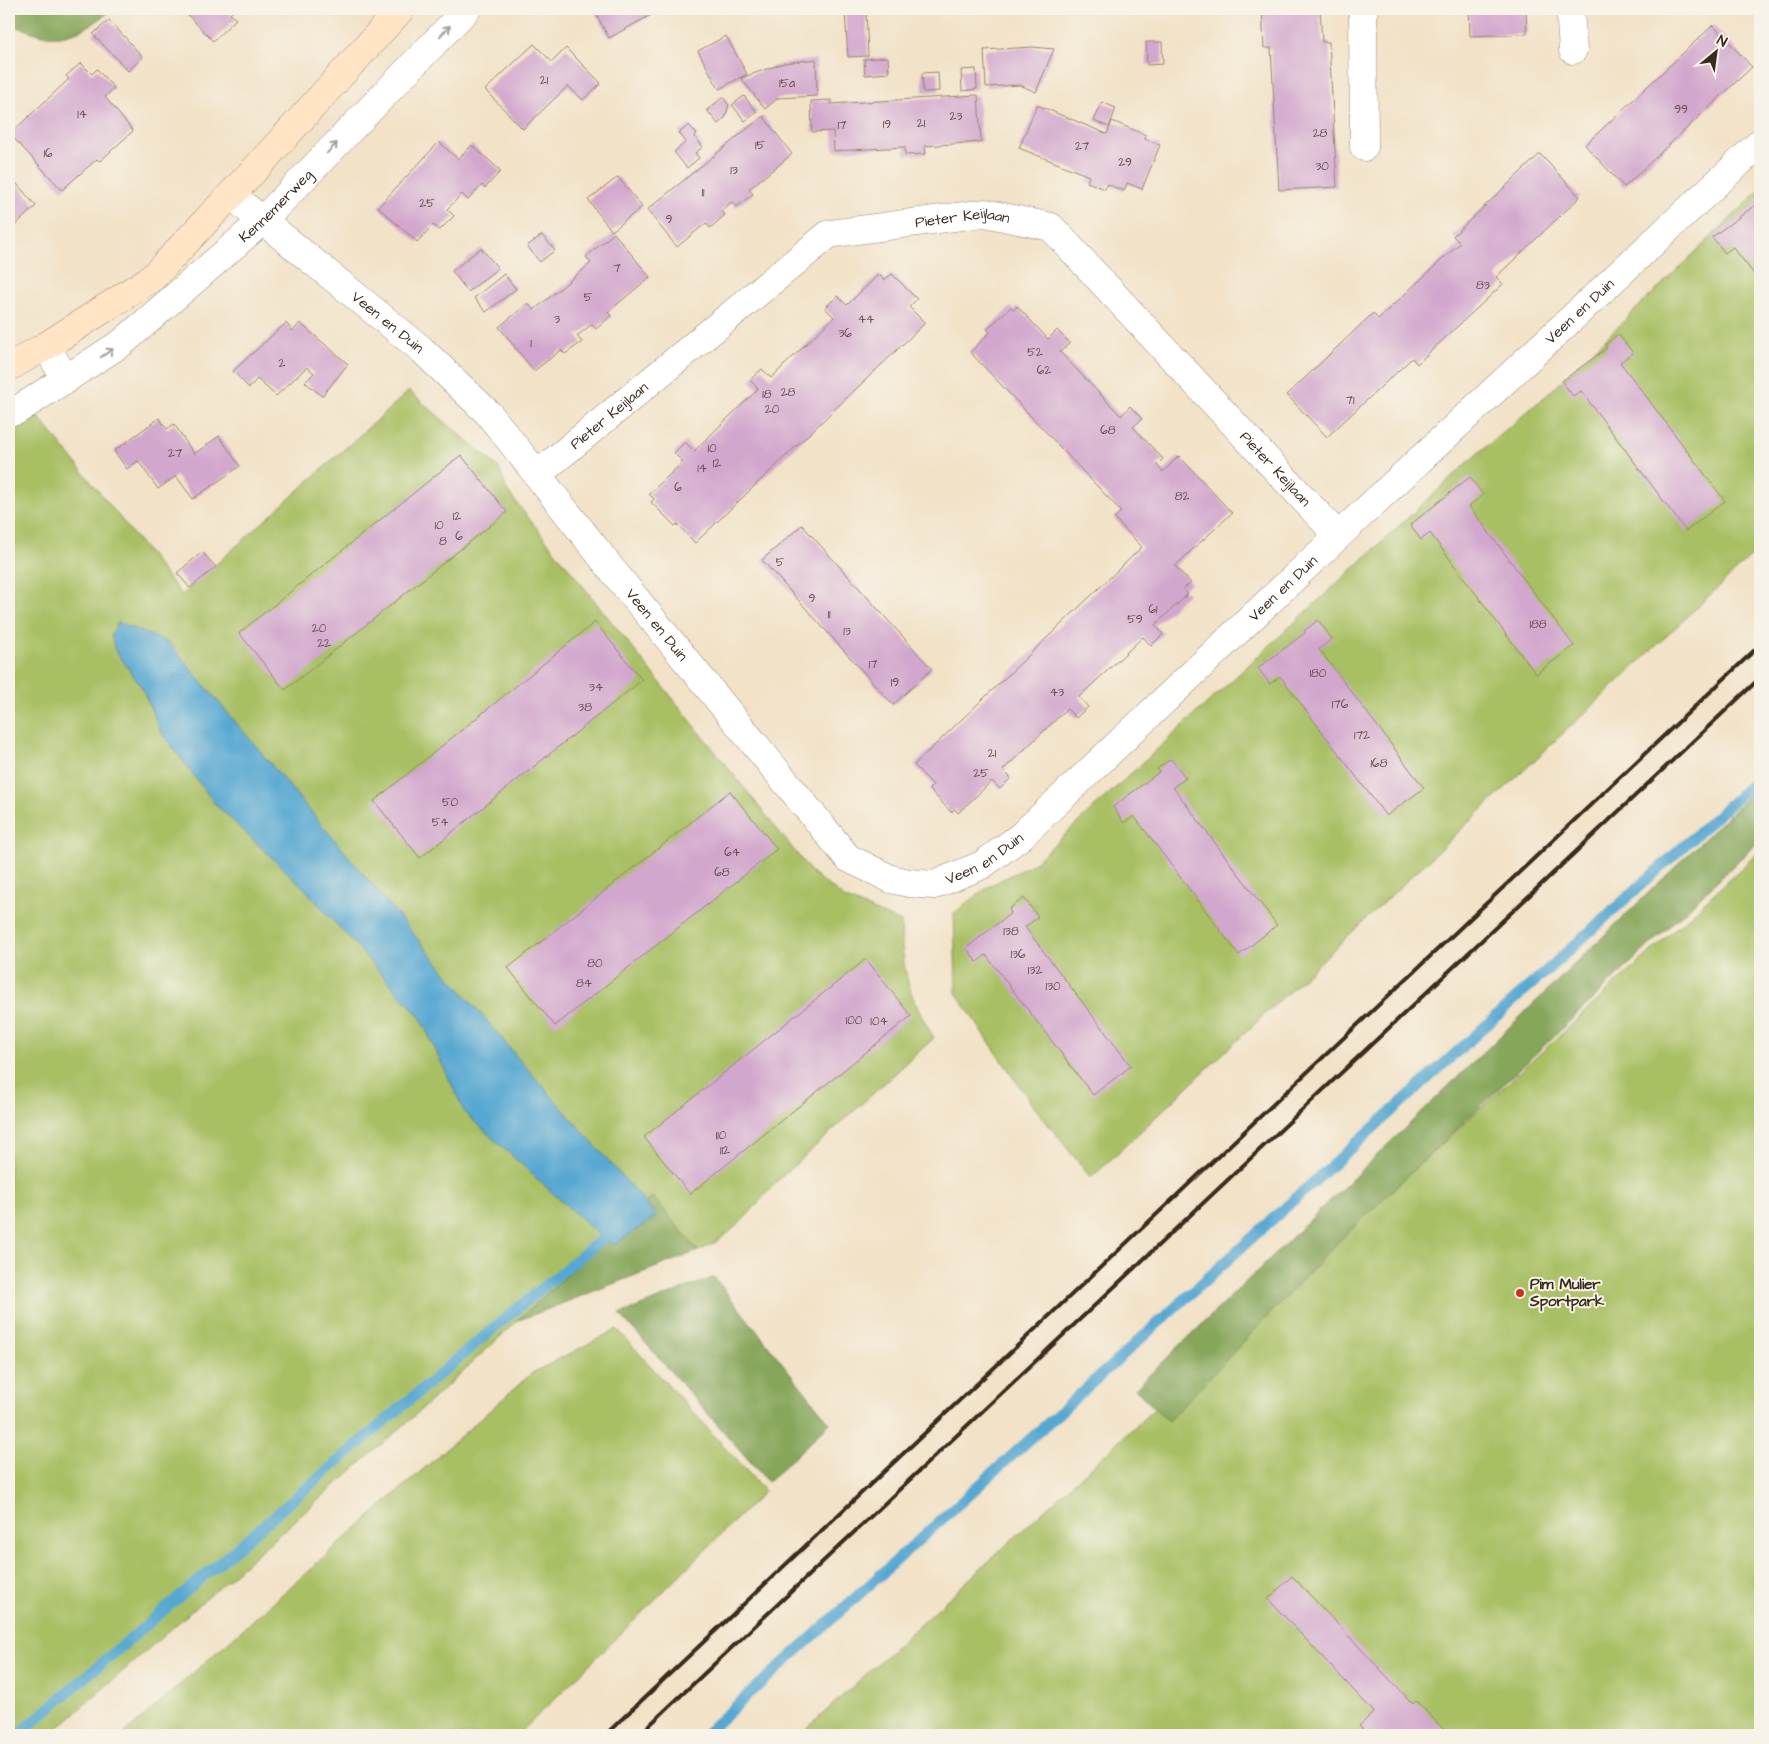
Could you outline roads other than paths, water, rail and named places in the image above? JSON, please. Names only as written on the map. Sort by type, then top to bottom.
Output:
[{"type":"street","points":[[9,367],[46,346],[152,278],[231,195],[401,9]]},
{"type":"street","name":"Kennemerweg","points":[[16,411],[123,342],[262,221],[467,9]]},
{"type":"street","points":[[1363,9],[1364,147]]},
{"type":"street","points":[[1570,9],[1573,50]]},
{"type":"street","name":"Veen en Duin","points":[[231,195],[421,349],[489,414],[613,571],[848,858],[891,879],[934,885],[982,865],[1020,836],[1338,536],[1760,143]]},
{"type":"street","name":"Pieter Keijlaan","points":[[538,474],[829,234],[985,213],[1052,228],[1338,536]]},
{"type":"street","points":[[46,346],[66,380]]},
{"type":"water","points":[[118,622],[169,643],[518,1058],[657,1216],[614,1245],[602,1238],[465,1113],[420,1017],[303,887],[216,805],[161,732],[142,688],[115,650],[111,635]]},
{"type":"waterway","points":[[704,1735],[1760,777]]},
{"type":"waterway","points":[[18,1735],[495,1327],[603,1238]]},
{"type":"railway","points":[[605,1735],[1760,645]]},
{"type":"railway","points":[[639,1735],[1760,678]]},
{"type":"place","name":"Pim Mulier Sportpark","points":[[1520,1293]]}]
